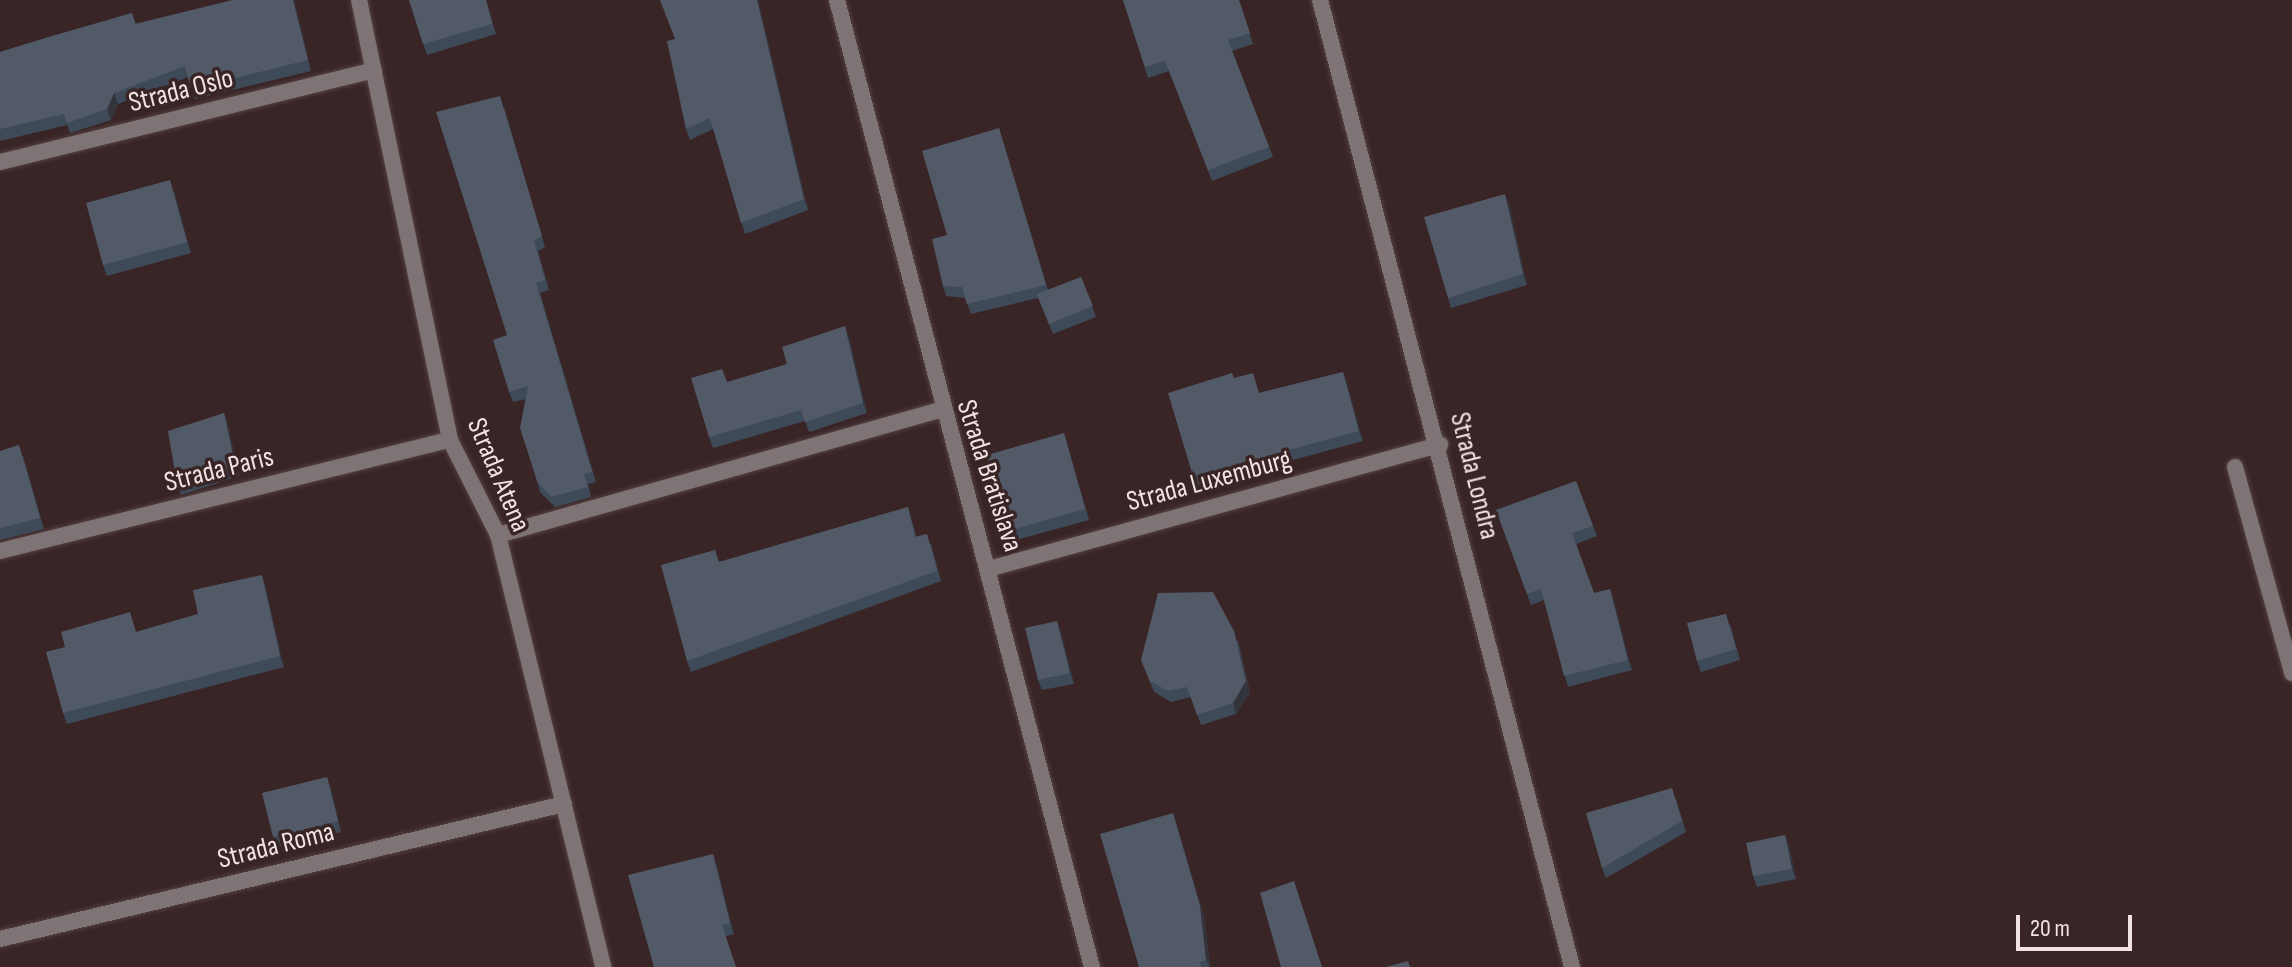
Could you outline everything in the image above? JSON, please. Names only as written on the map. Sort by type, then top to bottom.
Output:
[{"type":"street","name":"Strada Atena","points":[[359,0],[450,440],[498,535],[603,967]]},
{"type":"street","name":"Strada Bratislava","points":[[837,0],[940,410],[992,568],[1092,967]]},
{"type":"street","name":"Strada Londra","points":[[1320,0],[1440,445],[1572,967]]},
{"type":"street","name":"Strada Oslo","points":[[0,162],[374,70]]},
{"type":"street","points":[[498,535],[940,410]]},
{"type":"street","name":"Strada Paris","points":[[0,551],[450,440]]},
{"type":"street","name":"Strada Luxemburg","points":[[992,568],[1440,445]]},
{"type":"street","points":[[2235,467],[2292,673]]},
{"type":"street","name":"Strada Roma","points":[[0,939],[564,804]]},
{"type":"building","points":[[233,0],[293,0],[308,60],[191,89],[185,66],[114,93],[107,109],[67,123],[64,114],[0,129],[0,52],[132,13],[135,24]]},
{"type":"building","points":[[409,0],[486,0],[492,24],[423,44]]},
{"type":"building","points":[[660,0],[757,0],[804,199],[741,223],[710,118],[686,129],[667,41],[675,39]]},
{"type":"building","points":[[1123,0],[1239,0],[1250,33],[1228,40],[1269,147],[1208,170],[1165,61],[1145,67]]},
{"type":"building","points":[[500,96],[542,236],[534,241],[545,280],[536,283],[592,472],[584,474],[588,487],[551,497],[537,481],[520,428],[528,386],[509,392],[493,340],[507,335],[436,112]]},
{"type":"building","points":[[999,128],[1046,285],[967,304],[962,287],[943,286],[932,239],[947,235],[922,151]]},
{"type":"building","points":[[170,180],[187,242],[103,265],[86,203]]},
{"type":"building","points":[[1505,194],[1523,274],[1448,298],[1424,217]]},
{"type":"building","points":[[1081,277],[1093,306],[1049,324],[1037,294]]},
{"type":"building","points":[[845,326],[863,403],[805,422],[801,410],[709,437],[691,378],[722,369],[727,382],[787,364],[782,347]]},
{"type":"building","points":[[1343,372],[1359,431],[1193,476],[1168,393],[1232,373],[1234,378],[1253,373],[1259,393]]},
{"type":"building","points":[[224,413],[235,465],[177,484],[168,431]]},
{"type":"building","points":[[1064,433],[1085,509],[1008,531],[987,455]]},
{"type":"building","points":[[19,445],[40,518],[0,528],[0,451]]},
{"type":"building","points":[[1576,481],[1593,526],[1572,533],[1594,593],[1610,589],[1628,660],[1564,676],[1541,589],[1527,594],[1496,510]]},
{"type":"building","points":[[908,507],[915,537],[927,534],[937,571],[687,661],[661,565],[715,550],[719,562]]},
{"type":"building","points":[[262,575],[280,656],[63,713],[46,652],[65,647],[61,632],[130,612],[136,632],[198,614],[193,590]]},
{"type":"building","points":[[1213,592],[1234,631],[1246,681],[1233,703],[1197,715],[1187,687],[1168,691],[1150,681],[1141,660],[1158,593]]},
{"type":"building","points":[[1726,614],[1736,649],[1697,661],[1687,623]]},
{"type":"building","points":[[1057,621],[1070,673],[1038,680],[1025,628]]},
{"type":"building","points":[[327,777],[338,821],[273,837],[262,793]]},
{"type":"building","points":[[1672,788],[1682,821],[1602,868],[1586,813]]},
{"type":"building","points":[[1173,813],[1200,906],[1206,960],[1199,962],[1201,967],[1139,967],[1100,834]]},
{"type":"building","points":[[1785,835],[1792,869],[1753,876],[1746,843]]},
{"type":"building","points":[[713,854],[730,923],[722,925],[736,967],[654,967],[628,875]]},
{"type":"building","points":[[1294,881],[1322,967],[1281,967],[1260,893]]},
{"type":"building","points":[[1408,961],[1410,967],[1386,967]]}]
